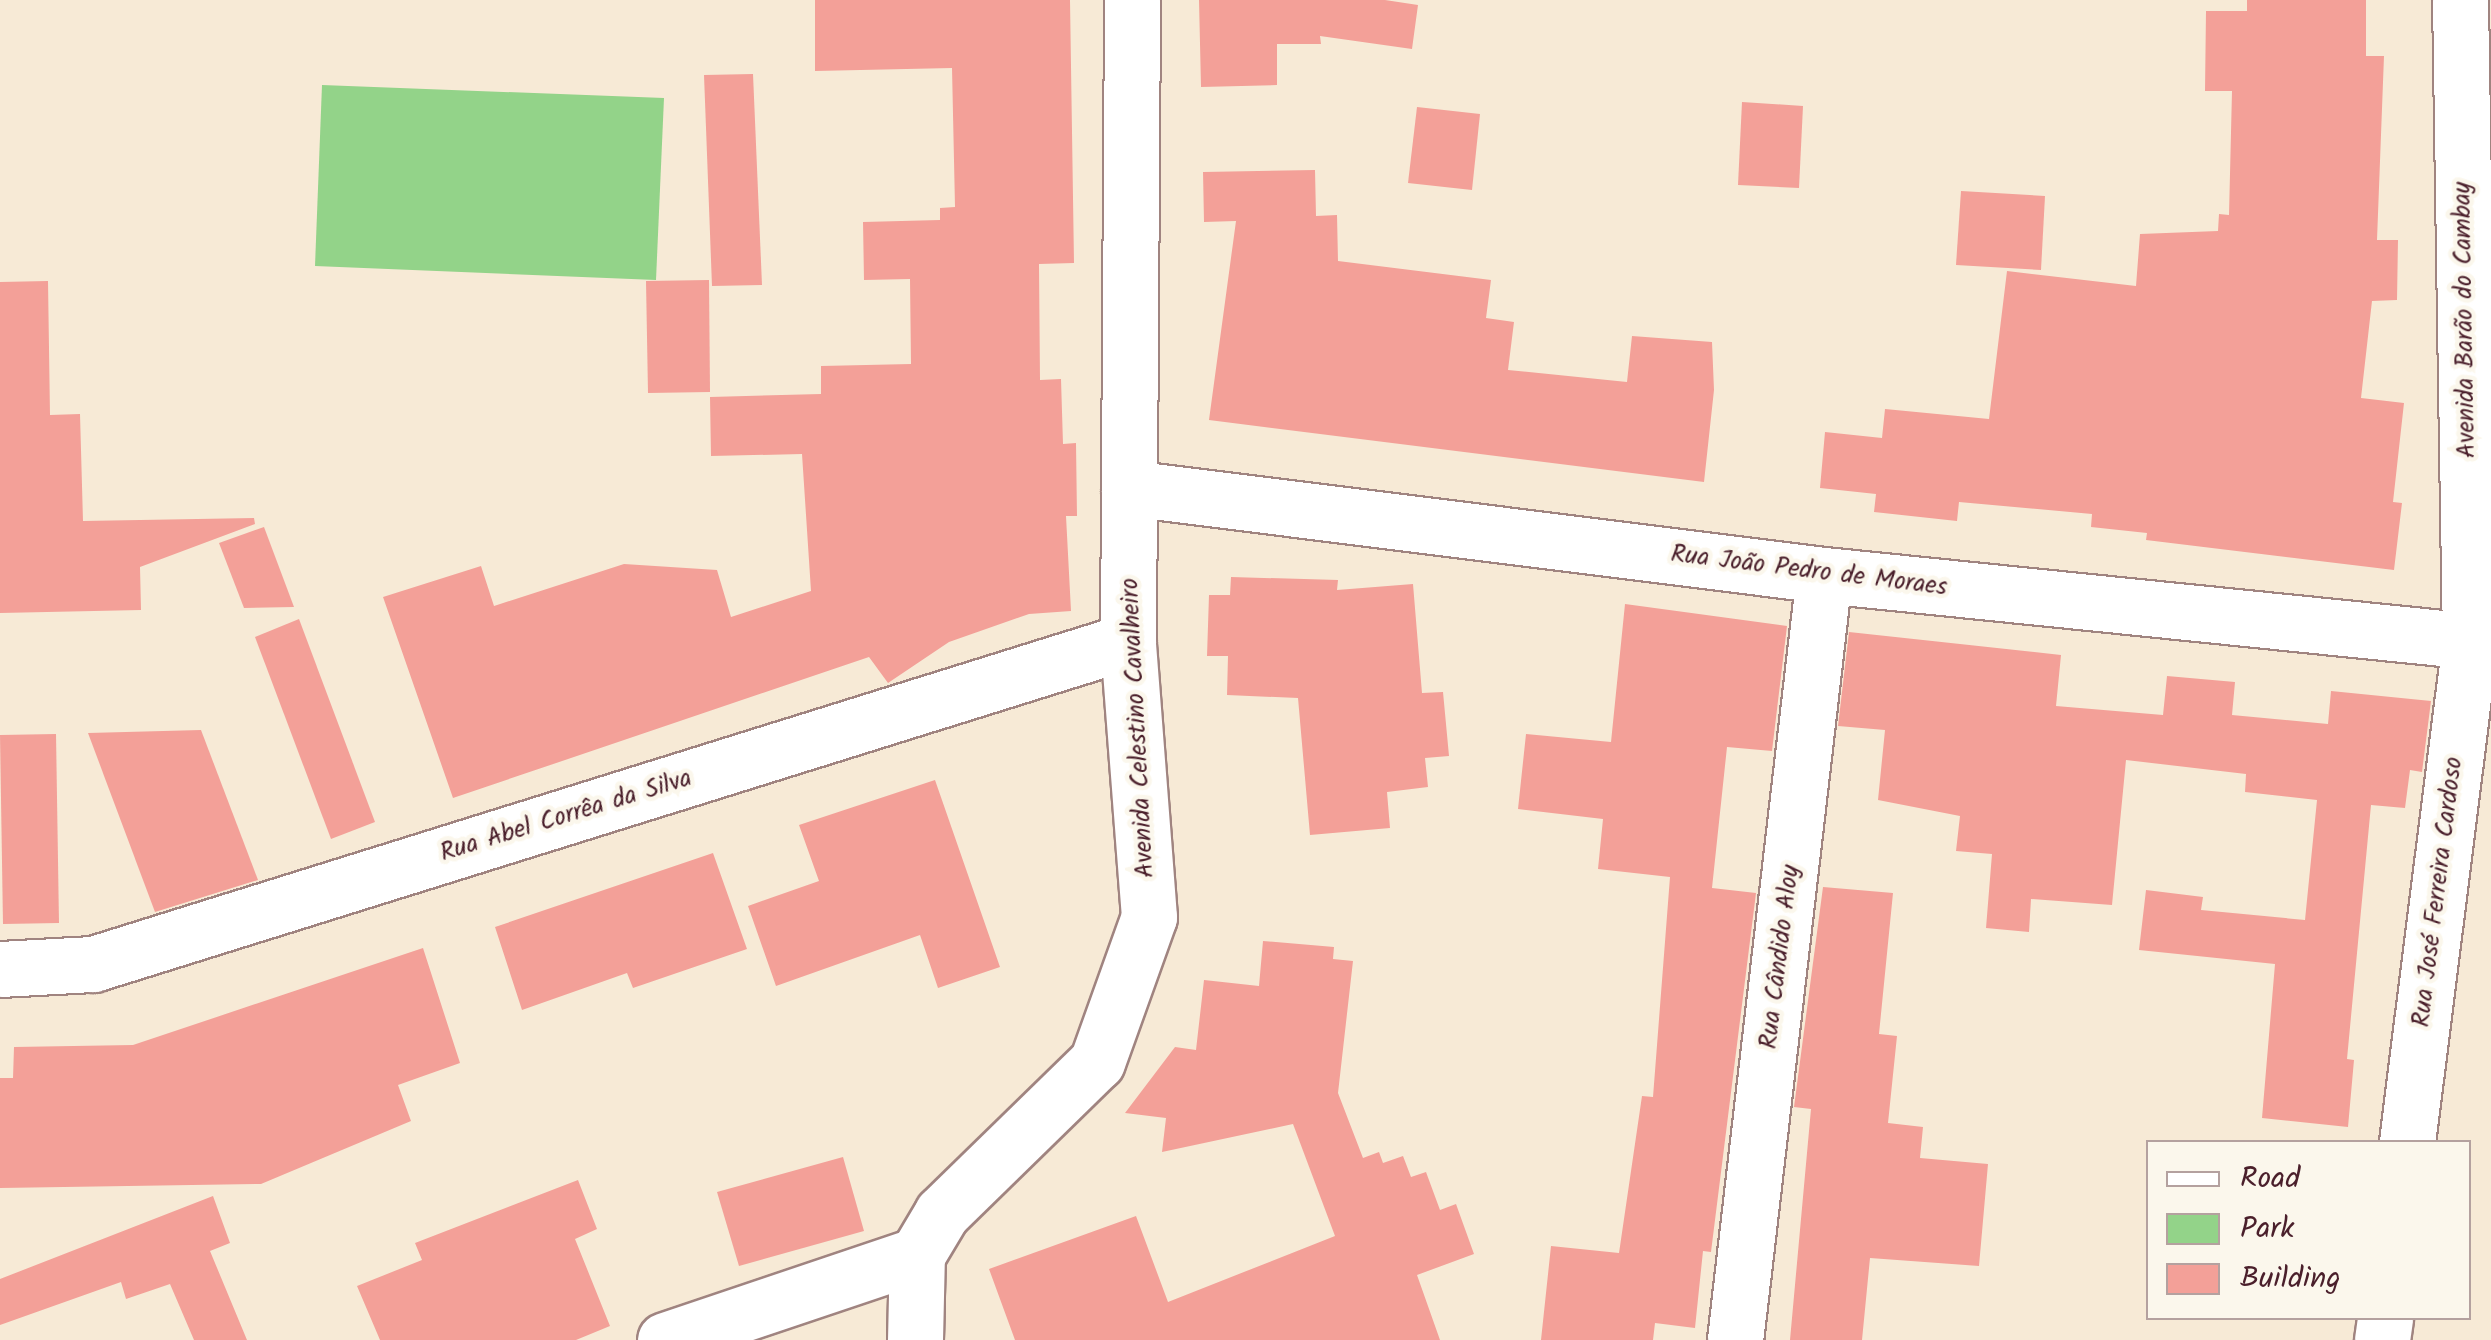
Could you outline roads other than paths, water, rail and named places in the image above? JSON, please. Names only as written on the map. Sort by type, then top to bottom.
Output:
[{"type":"street","name":"Avenida Celestino Cavalheiro","points":[[917,1255],[942,1213],[1097,1062],[1149,916],[1128,641],[1132,0]]},
{"type":"street","name":"Avenida Barão do Cambay","points":[[2460,0],[2480,642]]},
{"type":"street","name":"Rua João Pedro de Moraes","points":[[1129,488],[1824,575],[2480,642]]},
{"type":"street","name":"Rua Cândido Aloy","points":[[1735,1340],[1824,575]]},
{"type":"street","name":"Rua Abel Corrêa da Silva","points":[[0,969],[94,964],[1128,641]]},
{"type":"street","name":"Rua José Ferreira Cardoso","points":[[2407,1140],[2480,642]]},
{"type":"street","points":[[665,1340],[917,1255],[916,1340]]}]
